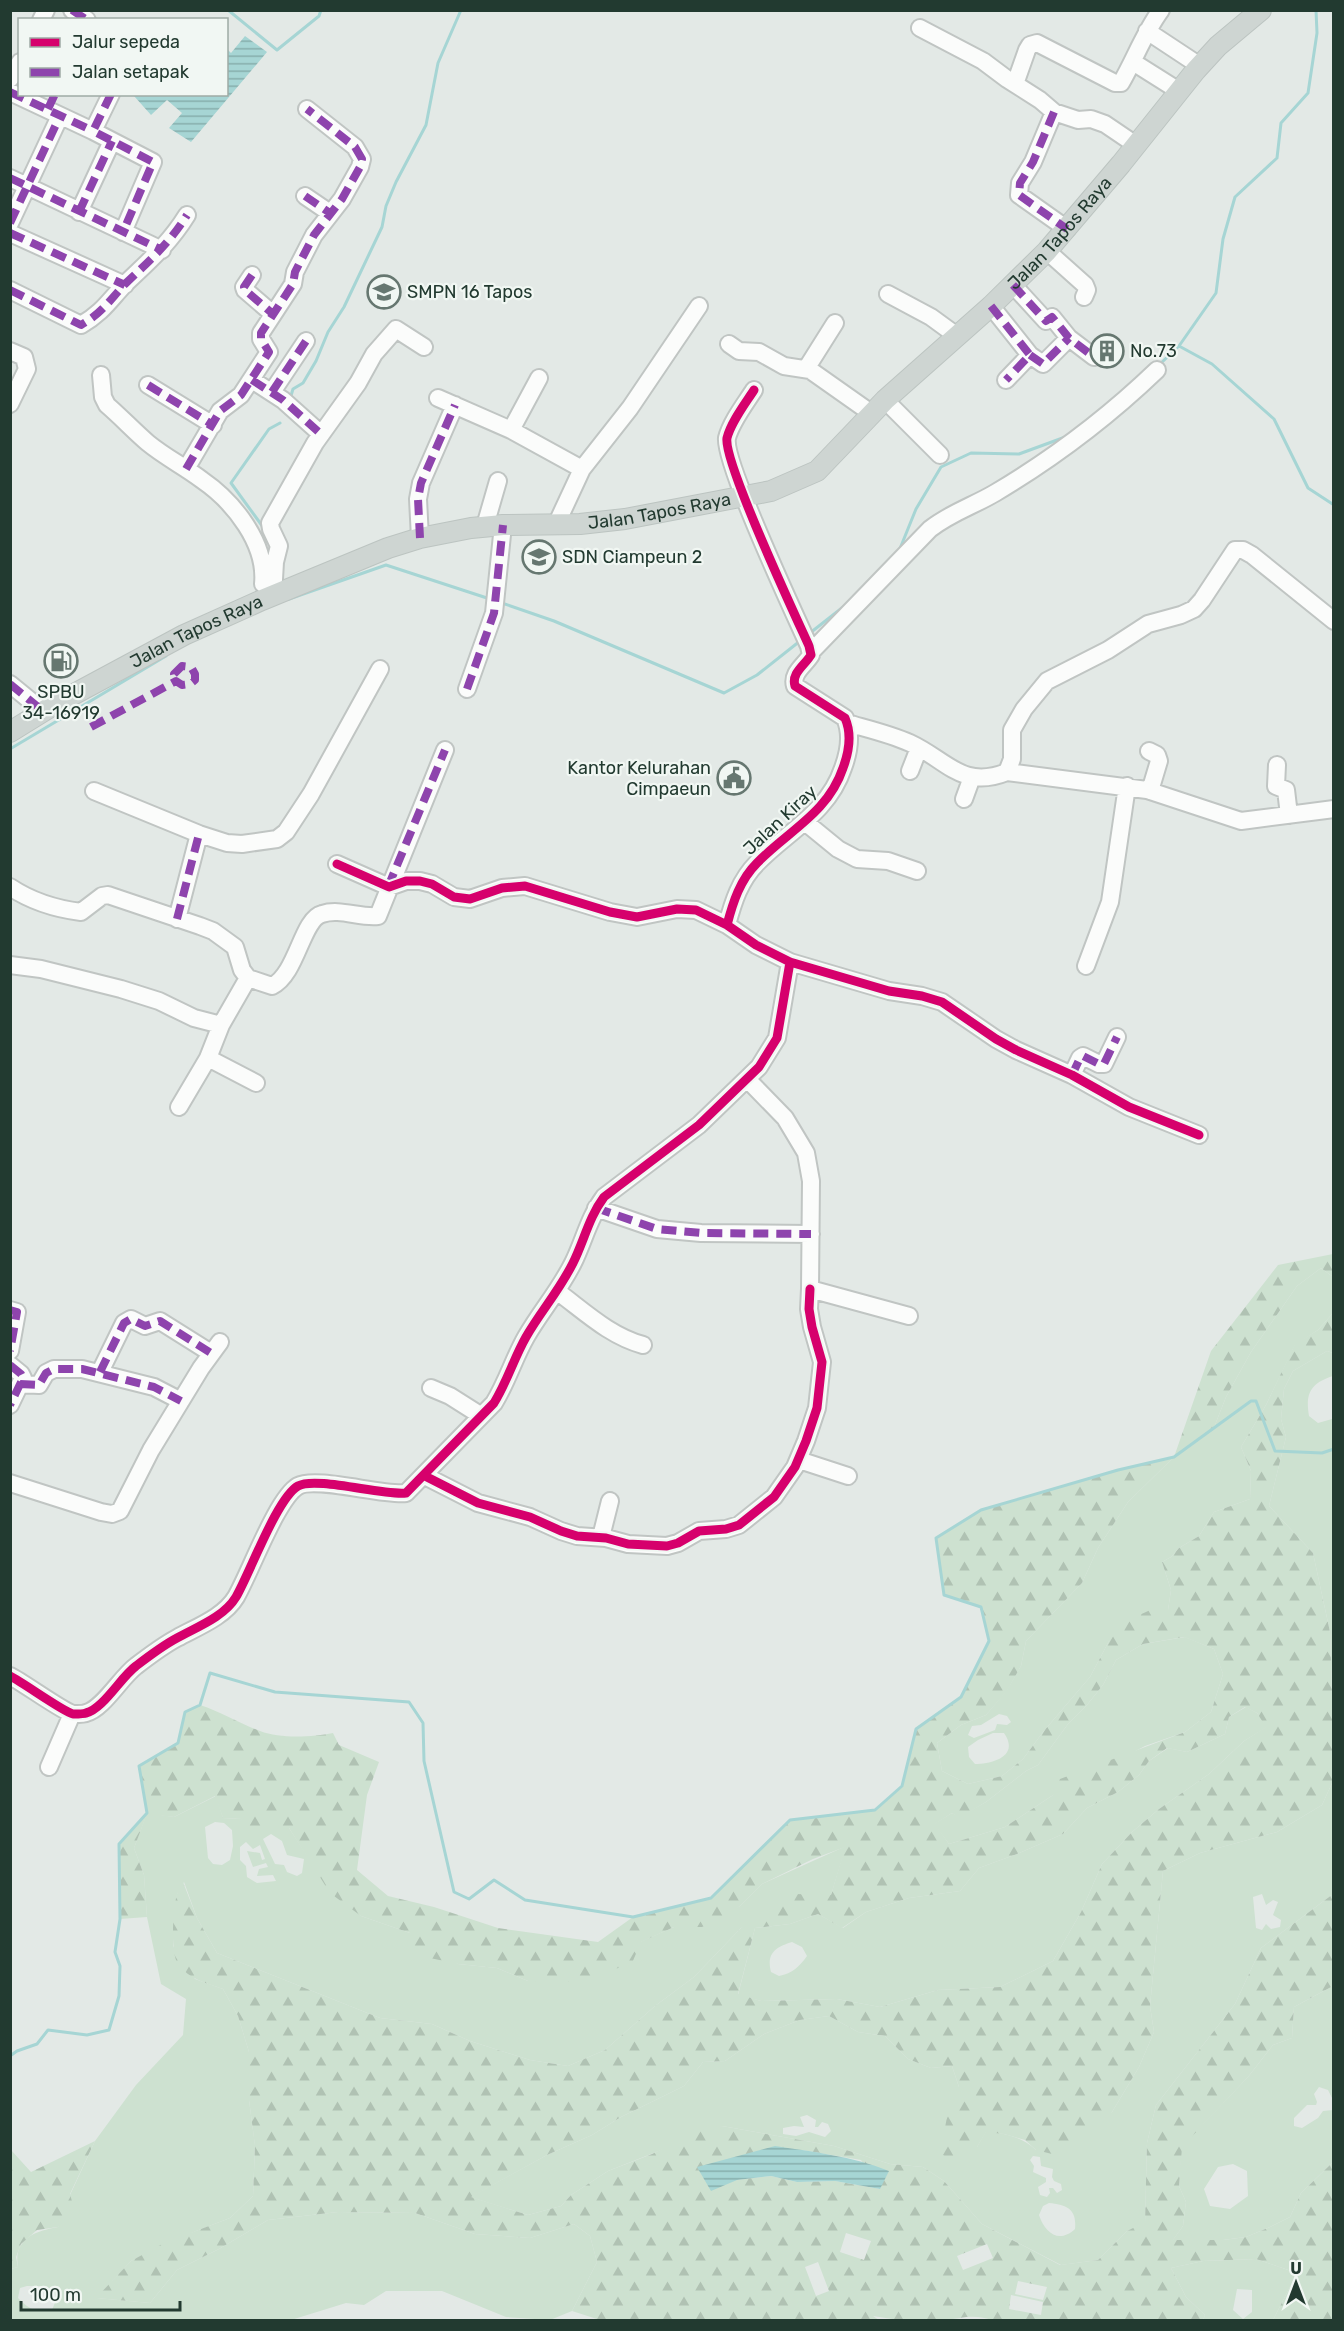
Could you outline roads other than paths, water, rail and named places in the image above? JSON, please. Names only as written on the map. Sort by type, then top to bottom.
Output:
[{"type":"main road","name":"Jalan Tapos Raya","points":[[10,732],[43,711],[149,653],[267,598],[388,548],[420,538],[494,525],[580,525],[625,519],[771,490],[817,471],[878,407],[991,306],[1047,251],[1200,66],[1218,46],[1261,10]]},
{"type":"street","points":[[1015,84],[1027,50],[1030,45],[1037,43],[1115,83],[1121,83],[1147,31],[1161,10]]},
{"type":"street","points":[[920,28],[970,52],[1054,112],[1078,120],[1090,118],[1105,124],[1136,145]]},
{"type":"street","points":[[1147,31],[1200,66]]},
{"type":"street","points":[[1133,62],[1179,91]]},
{"type":"street","points":[[10,79],[18,65]]},
{"type":"street","points":[[22,96],[55,107],[93,131],[153,162],[123,232]]},
{"type":"street","points":[[93,131],[110,96]]},
{"type":"street","points":[[10,223],[27,186],[55,107]]},
{"type":"street","points":[[186,469],[220,411],[234,403],[252,380],[269,352],[260,336],[293,284],[295,272],[307,247],[353,181],[362,159],[356,147],[307,109]]},
{"type":"street","points":[[1054,112],[1033,162],[1020,183],[1018,195],[1067,229]]},
{"type":"street","points":[[79,212],[112,141]]},
{"type":"street","points":[[10,178],[162,250]]},
{"type":"street","points":[[305,196],[330,213]]},
{"type":"street","points":[[10,290],[81,325],[98,316],[125,285],[162,250],[187,215]]},
{"type":"street","points":[[10,233],[125,285]]},
{"type":"street","points":[[1047,251],[1085,285],[1087,290],[1084,297]]},
{"type":"street","points":[[252,275],[244,287],[245,290],[273,314]]},
{"type":"street","points":[[1013,285],[1046,321],[1052,317],[1069,338],[1094,357]]},
{"type":"street","points":[[888,294],[931,317],[957,336]]},
{"type":"street","points":[[556,525],[582,469],[630,408],[699,306]]},
{"type":"street","points":[[991,306],[1030,355],[1043,364],[1069,338]]},
{"type":"street","points":[[806,369],[835,322]]},
{"type":"street","points":[[267,598],[279,546],[270,523],[321,434],[358,383],[374,354],[396,329],[424,347]]},
{"type":"street","points":[[272,392],[306,341]]},
{"type":"street","points":[[729,344],[739,351],[759,352],[784,366],[815,372],[878,407],[940,455]]},
{"type":"street","points":[[10,351],[24,357],[27,369],[10,404]]},
{"type":"street","points":[[1006,380],[1030,355]]},
{"type":"street","points":[[808,644],[930,528],[949,515],[994,494],[1090,430],[1157,370]]},
{"type":"street","points":[[101,375],[103,397],[107,405],[149,443],[204,481],[230,506],[254,541],[264,570],[267,598]]},
{"type":"street","points":[[510,430],[539,378]]},
{"type":"street","points":[[252,380],[272,392],[321,434]]},
{"type":"street","points":[[148,385],[213,425]]},
{"type":"street","points":[[754,390],[727,438],[728,450],[744,496],[808,644],[809,658],[795,675],[795,686],[841,714],[847,723],[906,742],[957,772],[972,777],[988,778],[1007,772],[1128,786],[1250,822],[1334,809]]},
{"type":"street","points":[[438,398],[510,430],[582,469]]},
{"type":"street","points":[[420,538],[418,499],[421,483],[455,405]]},
{"type":"street","points":[[466,689],[494,613],[496,600],[494,525],[498,481]]},
{"type":"street","points":[[1007,772],[1013,755],[1012,730],[1024,709],[1047,681],[1108,650],[1148,624],[1194,609],[1235,550],[1243,550],[1252,555],[1334,621]]},
{"type":"street","points":[[94,791],[199,834],[227,843],[273,841],[282,837],[311,794],[380,669]]},
{"type":"street","points":[[10,684],[43,711]]},
{"type":"street","name":"Jalan Kiray","points":[[727,925],[734,901],[745,877],[757,863],[828,799],[840,779],[849,745],[847,723]]},
{"type":"street","points":[[910,771],[919,748]]},
{"type":"street","points":[[10,887],[23,896],[81,912],[102,896],[108,895],[213,932],[235,947],[242,970],[248,978],[272,986],[280,982],[295,958],[311,923],[318,915],[333,911],[366,917],[378,916],[445,750]]},
{"type":"street","points":[[1149,751],[1157,755],[1159,761],[1150,791]]},
{"type":"street","points":[[1277,765],[1276,786],[1286,790],[1289,815]]},
{"type":"street","points":[[964,799],[972,777]]},
{"type":"street","points":[[1086,966],[1110,902],[1128,786]]},
{"type":"street","points":[[805,822],[838,849],[857,859],[888,861],[917,871]]},
{"type":"street","points":[[177,919],[199,834]]},
{"type":"street","points":[[338,864],[389,887],[406,881],[420,881],[432,884],[454,897],[470,899],[502,888],[525,886],[610,912],[637,917],[677,909],[696,910],[727,925],[756,945],[790,962],[889,991],[933,999],[952,1008],[996,1039],[1072,1075],[1129,1107],[1199,1135]]},
{"type":"street","points":[[10,1676],[72,1714],[87,1713],[97,1706],[131,1670],[175,1639],[205,1623],[235,1599],[274,1519],[293,1491],[300,1485],[315,1483],[370,1489],[396,1495],[406,1493],[425,1476],[480,1415],[494,1403],[504,1387],[527,1336],[558,1292],[574,1261],[596,1208],[604,1197],[699,1125],[747,1079],[767,1056],[777,1038],[790,962]]},
{"type":"street","points":[[10,965],[41,969],[122,989],[159,1001],[195,1018],[221,1025]]},
{"type":"street","points":[[179,1107],[208,1058],[221,1025],[248,978]]},
{"type":"street","points":[[1072,1075],[1083,1056],[1104,1064],[1117,1037]]},
{"type":"street","points":[[208,1058],[256,1083]]},
{"type":"street","points":[[425,1476],[486,1505],[524,1515],[577,1536],[601,1537],[628,1544],[667,1546],[683,1541],[699,1531],[733,1528],[774,1497],[799,1460],[817,1408],[822,1374],[822,1362],[809,1309],[811,1181],[806,1153],[785,1118],[747,1079]]},
{"type":"street","points":[[596,1208],[657,1228],[701,1233],[811,1234]]},
{"type":"street","points":[[810,1289],[909,1316]]},
{"type":"street","points":[[558,1292],[611,1332],[628,1341],[643,1345]]},
{"type":"street","points":[[10,1310],[17,1312],[10,1351]]},
{"type":"street","points":[[10,1483],[101,1512],[112,1514],[120,1511],[150,1450],[216,1348],[160,1321],[145,1326],[131,1319],[124,1323],[100,1372]]},
{"type":"street","points":[[10,1365],[22,1376],[10,1405]]},
{"type":"street","points":[[20,1384],[39,1385],[46,1373],[54,1369],[100,1372],[154,1387],[181,1401]]},
{"type":"street","points":[[431,1388],[450,1396],[480,1415]]},
{"type":"street","points":[[799,1460],[848,1476]]},
{"type":"street","points":[[601,1537],[610,1501]]},
{"type":"street","points":[[50,1767],[72,1714]]},
{"type":"water","points":[[245,36],[267,52],[191,142],[169,128],[182,113],[167,100],[151,115],[134,96],[228,96],[228,50],[231,53]]},
{"type":"water","points":[[775,2146],[847,2158],[889,2171],[880,2189],[835,2181],[797,2182],[771,2176],[737,2180],[711,2191],[697,2167]]},
{"type":"waterway","points":[[228,10],[277,50],[319,16],[321,10]]},
{"type":"waterway","points":[[290,399],[293,389],[303,383],[316,361],[328,332],[344,307],[382,227],[386,206],[396,182],[426,125],[438,63],[461,10]]},
{"type":"waterway","points":[[1160,364],[1179,346],[1216,293],[1223,239],[1235,197],[1277,158],[1281,123],[1308,93],[1317,33],[1316,10]]},
{"type":"waterway","points":[[1179,346],[1212,364],[1274,419],[1308,488],[1334,505]]},
{"type":"waterway","points":[[263,527],[231,483],[269,429],[280,423]]},
{"type":"waterway","points":[[899,551],[916,509],[941,467],[971,453],[1019,454],[1068,436]]},
{"type":"waterway","points":[[289,599],[386,565],[490,599]]},
{"type":"waterway","points":[[502,603],[554,621],[724,693],[757,675],[800,641]]},
{"type":"waterway","points":[[810,633],[847,604]]},
{"type":"waterway","points":[[10,749],[166,656]]},
{"type":"waterway","points":[[10,2056],[37,2044],[48,2030],[87,2035],[109,2030],[119,1996],[120,1966],[115,1952],[120,1919],[119,1844],[147,1813],[139,1766],[178,1743],[185,1712],[200,1705],[210,1673],[275,1692],[409,1702],[423,1723],[424,1761],[454,1892],[469,1899],[494,1880],[525,1900],[633,1917],[711,1898],[790,1820],[875,1810],[902,1786],[916,1729],[961,1697],[989,1641],[981,1607],[944,1595],[936,1538],[981,1510],[1118,1470],[1174,1457],[1251,1401],[1256,1401],[1275,1451],[1322,1453],[1334,1449]]},
{"type":"place","name":"SMPN 16 Tapos","points":[[384,292]]},
{"type":"place","name":"No.73","points":[[1107,351]]},
{"type":"place","name":"SDN Ciampeun 2","points":[[539,557]]},
{"type":"place","name":"SPBU 34-16919","points":[[61,661]]},
{"type":"place","name":"Kantor Kelurahan Cimpaeun","points":[[734,778]]}]
